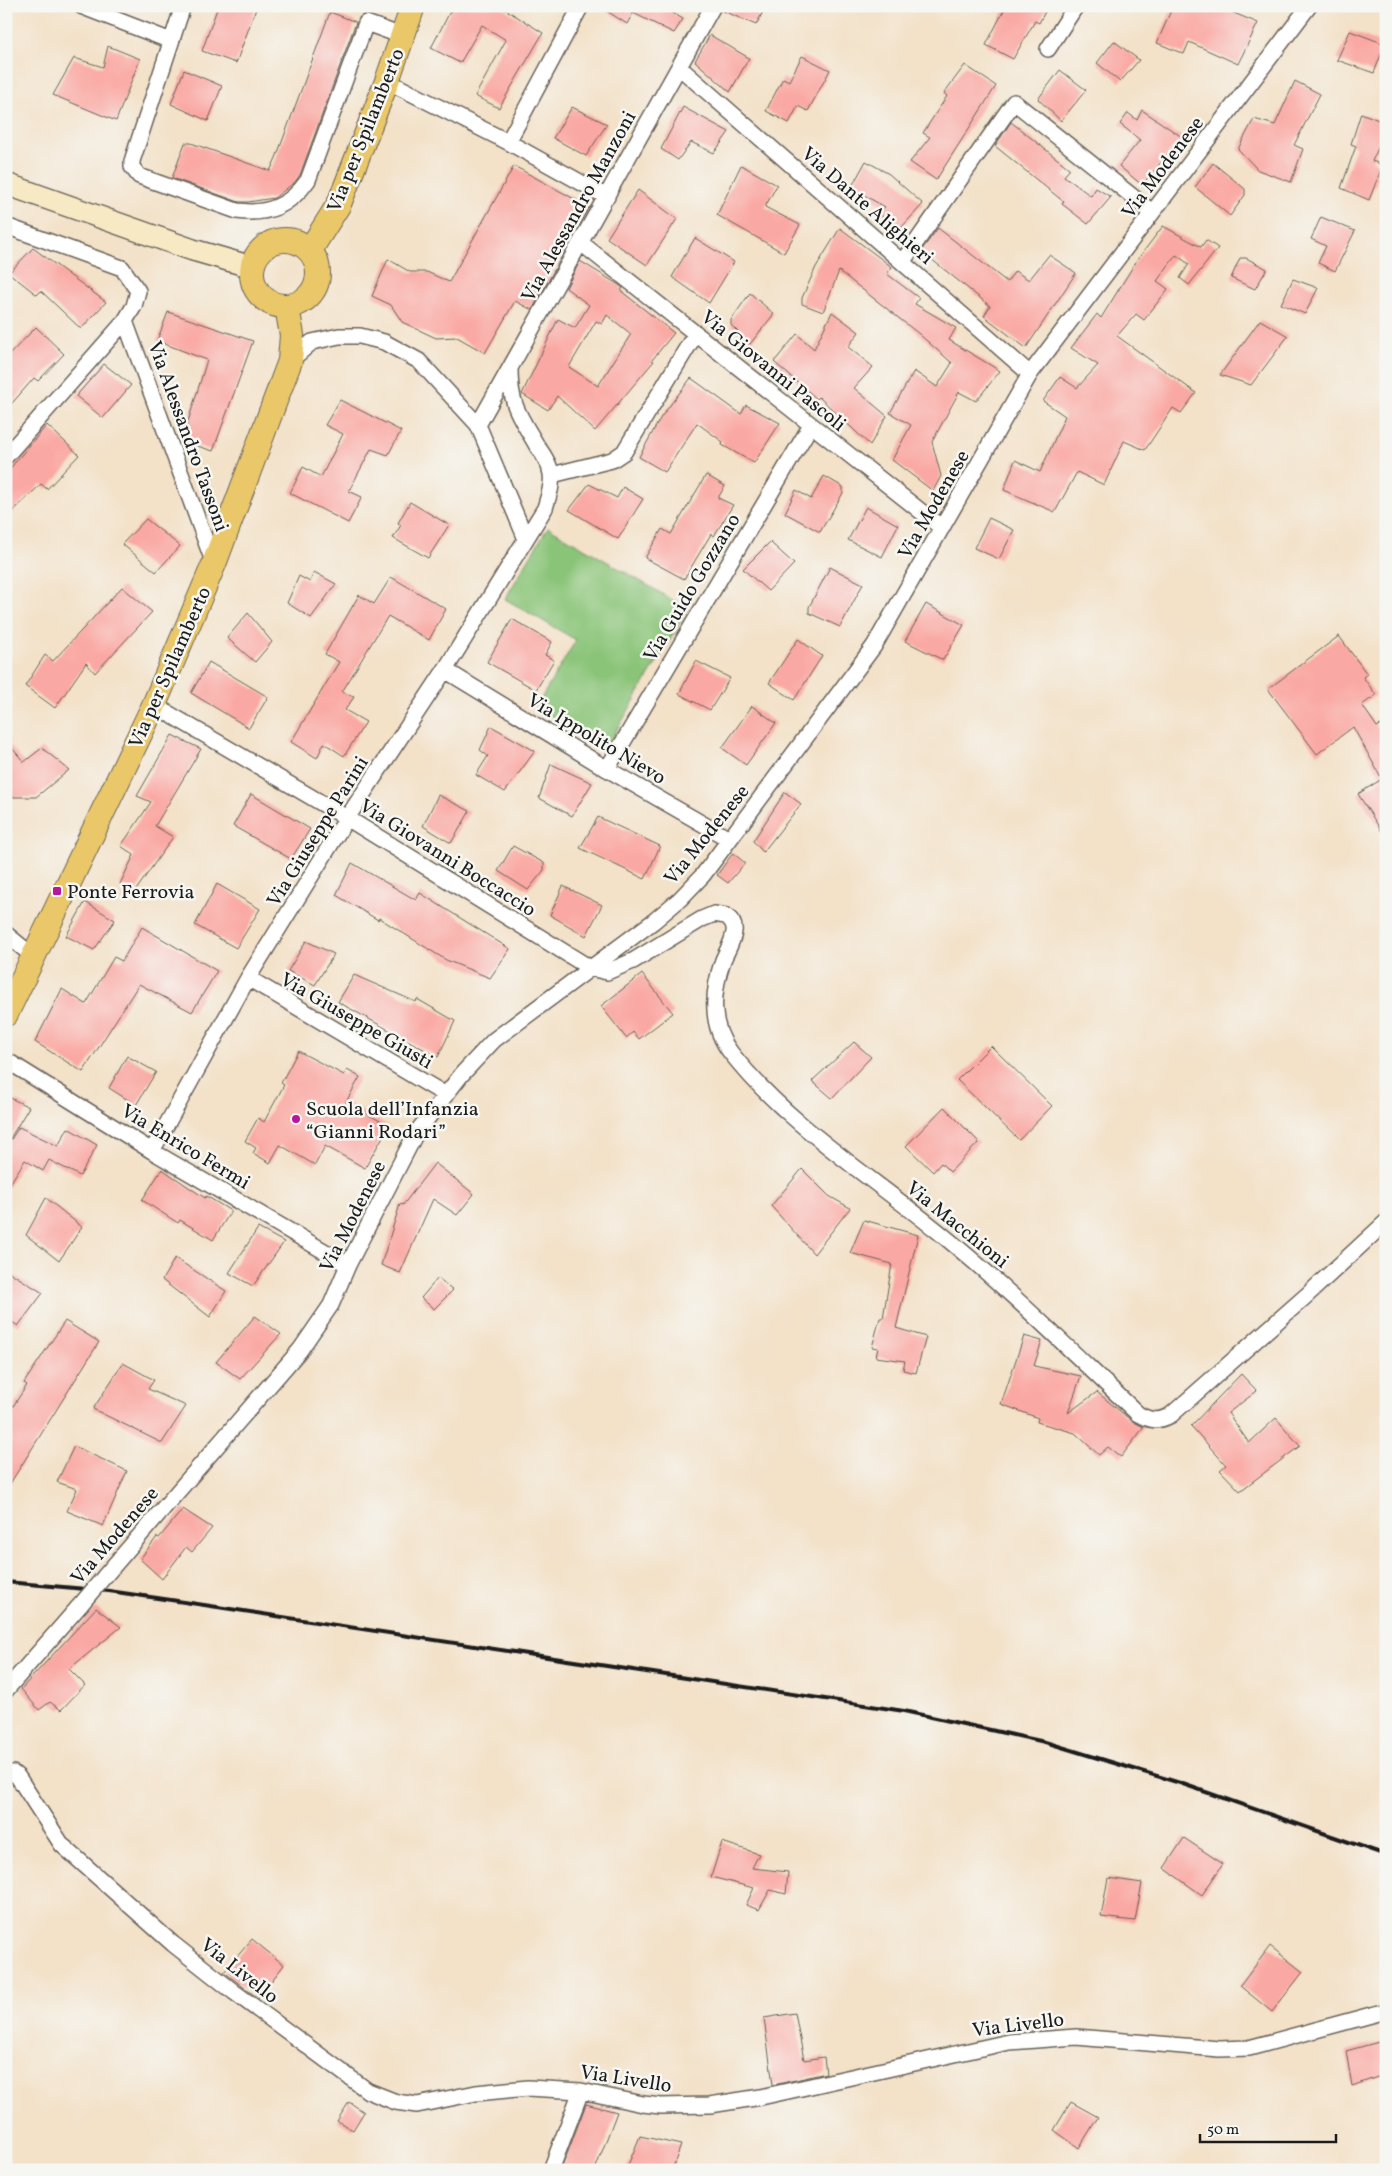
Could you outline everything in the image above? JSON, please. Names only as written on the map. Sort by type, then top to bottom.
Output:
[{"type":"main road","name":"Via per Spilamberto","points":[[310,250],[339,204],[387,81],[413,6]]},
{"type":"main road","points":[[6,184],[193,250],[252,267]]},
{"type":"main road","points":[[288,240],[300,243],[310,250],[316,259],[319,270],[316,286],[307,299],[287,307],[277,306],[260,296],[253,282],[252,267],[256,256],[265,247],[276,241],[288,240]]},
{"type":"main road","name":"Via per Spilamberto","points":[[6,1014],[154,705],[214,564],[290,361],[292,335],[287,307]]},
{"type":"street","points":[[81,6],[170,41]]},
{"type":"street","points":[[183,6],[170,41],[132,161],[132,167],[139,176],[237,211],[250,213],[264,212],[284,204],[301,191],[308,180],[366,23],[402,36]]},
{"type":"street","points":[[508,142],[581,6]]},
{"type":"street","name":"Via Alessandro Manzoni","points":[[478,425],[713,6]]},
{"type":"street","points":[[1048,49],[1076,6]]},
{"type":"street","name":"Via Modenese","points":[[6,1690],[300,1350],[330,1305],[348,1265],[416,1133],[475,1058],[494,1040],[654,921],[680,899],[703,875],[874,646],[1030,374],[1309,6]]},
{"type":"street","name":"Via Dante Alighieri","points":[[679,67],[1030,374]]},
{"type":"street","points":[[387,81],[508,142],[607,196]]},
{"type":"street","points":[[903,261],[1014,102],[1152,212]]},
{"type":"street","name":"Via Alessandro Tassoni","points":[[6,226],[122,268],[138,291],[134,306],[126,321],[6,456]]},
{"type":"street","name":"Via Giovanni Pascoli","points":[[581,243],[942,528]]},
{"type":"street","name":"Via Alessandro Tassoni","points":[[126,321],[214,564]]},
{"type":"street","points":[[510,370],[510,387],[514,404],[548,464],[552,475],[604,462],[624,452],[696,333]]},
{"type":"street","points":[[290,361],[312,342],[339,336],[360,336],[384,342],[420,361],[478,425],[526,539]]},
{"type":"street","name":"Via Guido Gozzano","points":[[606,769],[811,425]]},
{"type":"street","name":"Via Giuseppe Parini","points":[[152,1151],[248,978],[347,818],[445,670],[545,508],[550,494],[552,475]]},
{"type":"street","name":"Via Ippolito Nievo","points":[[445,670],[606,769],[729,839]]},
{"type":"street","name":"Via Giovanni Boccaccio","points":[[154,705],[347,818],[590,968]]},
{"type":"street","name":"Via Macchioni","points":[[590,968],[607,972],[633,962],[702,919],[714,914],[721,914],[730,919],[734,924],[734,933],[717,978],[714,1003],[715,1018],[724,1044],[738,1062],[814,1137],[969,1257],[1024,1306],[1138,1414],[1146,1418],[1162,1420],[1171,1415],[1306,1296],[1386,1222]]},
{"type":"street","points":[[6,934],[34,957]]},
{"type":"street","name":"Via Giuseppe Giusti","points":[[248,978],[446,1095]]},
{"type":"street","name":"Via Enrico Fermi","points":[[6,1060],[152,1151],[348,1265]]},
{"type":"street","name":"Via Livello","points":[[6,1773],[13,1773],[18,1777],[54,1834],[74,1858],[173,1944],[226,1986],[368,2091],[396,2102],[417,2105],[501,2090],[556,2088],[581,2091],[643,2104],[685,2107],[710,2105],[761,2097],[1009,2042],[1052,2038],[1098,2038],[1219,2049],[1249,2048],[1386,2011]]},
{"type":"street","points":[[551,2170],[581,2091]]},
{"type":"green space","points":[[548,527],[688,609],[611,740],[597,743],[536,707],[576,640],[505,599]]},
{"type":"building","points":[[218,6],[257,6],[236,63],[202,51]]},
{"type":"building","points":[[453,6],[500,6],[543,33],[499,108],[475,96],[506,40],[482,25],[460,63],[431,48]]},
{"type":"building","points":[[599,6],[661,6],[683,19],[674,33],[633,13],[627,24]]},
{"type":"building","points":[[722,6],[766,6],[756,25],[721,10]]},
{"type":"building","points":[[1006,6],[1048,6],[1039,23],[1035,21],[1013,59],[986,45]]},
{"type":"building","points":[[1173,6],[1217,6],[1258,23],[1238,64],[1189,42],[1184,54],[1157,43]]},
{"type":"building","points":[[330,12],[356,22],[300,175],[294,183],[274,198],[239,202],[172,178],[185,143],[191,143],[270,171]]},
{"type":"building","points":[[1350,31],[1385,44],[1374,73],[1337,60]]},
{"type":"building","points":[[710,35],[749,58],[730,92],[695,61]]},
{"type":"building","points":[[1114,41],[1139,60],[1120,82],[1097,63]]},
{"type":"building","points":[[108,46],[140,59],[116,121],[53,95],[74,58],[103,67]]},
{"type":"building","points":[[802,56],[830,70],[808,111],[798,106],[789,123],[766,111],[783,78],[789,81]]},
{"type":"building","points":[[965,65],[996,86],[936,180],[910,162],[930,137],[923,133],[947,96],[944,93]]},
{"type":"building","points":[[184,70],[222,86],[208,121],[171,104]]},
{"type":"building","points":[[1060,70],[1086,90],[1061,121],[1038,99]]},
{"type":"building","points":[[1295,81],[1320,94],[1294,145],[1303,149],[1291,182],[1258,170],[1238,149],[1254,119],[1275,125]]},
{"type":"building","points":[[572,107],[607,124],[586,156],[553,138]]},
{"type":"building","points":[[683,107],[729,132],[714,153],[691,142],[678,160],[661,149]]},
{"type":"building","points":[[1142,110],[1182,137],[1142,185],[1119,166],[1140,140],[1120,124],[1128,113],[1137,120]]},
{"type":"building","points":[[1361,113],[1386,123],[1386,132],[1372,161],[1383,165],[1369,200],[1341,188],[1356,146],[1351,144]]},
{"type":"building","points":[[1011,122],[1070,169],[1064,176],[1091,196],[1096,188],[1111,197],[1088,224],[995,146]]},
{"type":"building","points":[[866,161],[889,174],[923,204],[899,230],[878,213],[885,207],[851,188]]},
{"type":"building","points":[[1213,163],[1245,189],[1245,195],[1230,216],[1195,187]]},
{"type":"building","points":[[741,165],[777,185],[765,207],[800,225],[784,253],[717,215]]},
{"type":"building","points":[[514,166],[589,207],[532,310],[515,301],[485,353],[457,337],[436,338],[402,322],[391,305],[372,296],[388,259],[410,272],[427,272],[449,282]]},
{"type":"building","points":[[638,190],[677,219],[647,265],[607,238]]},
{"type":"building","points":[[1321,217],[1355,231],[1335,271],[1318,263],[1326,246],[1311,239]]},
{"type":"building","points":[[1163,226],[1201,247],[1206,240],[1218,248],[1189,285],[1180,278],[1189,264],[1176,255],[1157,281],[1168,289],[1144,320],[1136,314],[1117,336],[1196,393],[1181,413],[1173,408],[1145,450],[1124,441],[1104,485],[1077,472],[1055,512],[1004,490],[1015,460],[1040,472],[1065,416],[1043,401],[1060,377],[1077,388],[1098,365],[1071,348],[1097,314],[1101,318],[1137,260]]},
{"type":"building","points":[[840,228],[892,267],[887,274],[919,298],[915,304],[956,328],[949,340],[1000,371],[976,401],[959,392],[932,442],[941,476],[933,491],[892,460],[911,425],[890,413],[914,371],[937,387],[952,363],[919,334],[839,271],[823,312],[802,304],[802,298],[816,267]]},
{"type":"building","points":[[938,228],[1007,282],[1015,271],[1029,280],[1049,255],[1076,273],[1026,348],[984,316],[990,306],[921,251]]},
{"type":"building","points":[[695,238],[734,262],[709,303],[672,277]]},
{"type":"building","points":[[33,248],[106,302],[81,329],[41,291],[37,295],[9,273]]},
{"type":"building","points":[[1240,258],[1246,258],[1267,269],[1255,289],[1231,278]]},
{"type":"building","points":[[580,261],[623,288],[621,291],[674,333],[652,360],[654,361],[595,431],[557,396],[548,410],[522,394],[558,319],[575,328],[589,305],[566,288]],"holes":[[[607,315],[631,334],[598,386],[569,367],[596,321],[602,324]]]},
{"type":"building","points":[[1293,279],[1318,288],[1305,314],[1281,304]]},
{"type":"building","points":[[750,293],[774,314],[750,344],[731,325],[731,320]]},
{"type":"building","points":[[168,312],[253,341],[213,451],[182,441],[207,360],[157,341]]},
{"type":"building","points":[[832,312],[859,332],[848,347],[873,367],[854,388],[887,416],[870,445],[819,397],[817,399],[774,362],[797,334],[814,349]]},
{"type":"building","points":[[1260,320],[1288,336],[1251,385],[1220,375]]},
{"type":"building","points":[[36,327],[64,354],[38,381],[34,378],[6,410],[6,358]]},
{"type":"building","points":[[104,364],[131,385],[103,418],[76,396]]},
{"type":"building","points":[[691,378],[741,414],[746,405],[780,423],[754,463],[722,445],[723,442],[697,423],[665,472],[639,457],[661,417]]},
{"type":"building","points":[[340,400],[401,431],[388,455],[371,449],[349,491],[362,497],[348,523],[290,493],[303,467],[321,477],[343,434],[325,425]]},
{"type":"building","points":[[47,425],[79,455],[47,489],[41,484],[6,518],[6,473]]},
{"type":"building","points":[[706,475],[725,486],[718,498],[733,505],[714,536],[711,534],[684,579],[645,558],[662,529],[671,534]]},
{"type":"building","points":[[824,476],[843,487],[843,493],[820,532],[785,513],[796,490],[811,499]]},
{"type":"building","points":[[589,484],[617,498],[623,487],[643,499],[618,539],[569,510]]},
{"type":"building","points":[[410,502],[449,525],[428,558],[393,538],[401,525],[398,523]]},
{"type":"building","points":[[866,507],[898,525],[882,557],[848,540]]},
{"type":"building","points":[[989,518],[1014,530],[999,559],[974,548]]},
{"type":"building","points":[[146,519],[180,546],[156,572],[122,544]]},
{"type":"building","points":[[770,542],[794,564],[768,591],[743,569]]},
{"type":"building","points":[[830,567],[863,584],[840,627],[809,613],[809,607]]},
{"type":"building","points":[[314,572],[336,584],[311,618],[287,603],[299,576],[310,582]]},
{"type":"building","points":[[391,577],[446,609],[429,640],[388,616],[342,692],[354,697],[345,710],[366,722],[344,756],[324,743],[317,758],[291,742],[339,662],[325,654],[359,595],[374,604]]},
{"type":"building","points":[[122,587],[152,612],[95,673],[86,663],[55,708],[25,686],[45,655],[53,661]]},
{"type":"building","points":[[926,604],[964,625],[943,660],[905,641]]},
{"type":"building","points":[[248,613],[272,642],[255,662],[227,638]]},
{"type":"building","points":[[512,619],[552,642],[545,655],[554,660],[536,690],[487,662]]},
{"type":"building","points":[[1339,636],[1367,674],[1363,677],[1376,695],[1362,705],[1377,727],[1386,722],[1386,838],[1358,794],[1382,779],[1353,727],[1317,754],[1268,689]]},
{"type":"building","points":[[798,639],[822,656],[794,700],[769,683]]},
{"type":"building","points":[[696,661],[730,678],[710,710],[679,694]]},
{"type":"building","points":[[209,662],[268,697],[249,728],[191,693]]},
{"type":"building","points":[[752,706],[776,723],[746,765],[722,748]]},
{"type":"building","points":[[491,726],[535,751],[505,792],[476,775],[488,756],[480,750]]},
{"type":"building","points":[[172,735],[201,749],[155,826],[173,837],[134,893],[120,884],[134,855],[121,846],[151,802],[137,796]]},
{"type":"building","points":[[6,741],[24,762],[42,748],[69,770],[36,797],[6,797]]},
{"type":"building","points":[[551,764],[592,783],[572,816],[539,798]]},
{"type":"building","points":[[785,792],[801,804],[763,852],[753,841]]},
{"type":"building","points":[[251,794],[310,829],[291,859],[233,826]]},
{"type":"building","points":[[438,795],[470,811],[451,843],[423,826]]},
{"type":"building","points":[[598,817],[660,846],[645,879],[580,848]]},
{"type":"building","points":[[513,846],[544,863],[544,870],[528,890],[498,871]]},
{"type":"building","points":[[733,853],[745,863],[728,883],[717,875]]},
{"type":"building","points":[[352,863],[416,900],[420,893],[510,949],[490,978],[446,960],[379,918],[378,920],[336,895]]},
{"type":"building","points":[[217,884],[260,909],[236,948],[195,925]]},
{"type":"building","points":[[563,886],[602,905],[586,936],[550,915]]},
{"type":"building","points":[[85,902],[115,920],[94,950],[66,936]]},
{"type":"building","points":[[142,927],[217,971],[192,1012],[139,984],[83,1072],[35,1042],[62,989],[86,1004],[114,957],[122,961]]},
{"type":"building","points":[[306,941],[334,954],[315,985],[288,971]]},
{"type":"building","points":[[642,974],[673,1013],[639,1039],[633,1032],[626,1038],[601,1006]]},
{"type":"building","points":[[354,975],[416,1002],[417,999],[455,1021],[438,1057],[338,1002]]},
{"type":"building","points":[[854,1042],[871,1057],[832,1098],[812,1081]]},
{"type":"building","points":[[991,1046],[1052,1106],[1019,1140],[957,1080]]},
{"type":"building","points":[[298,1051],[344,1075],[347,1070],[360,1077],[346,1102],[389,1126],[365,1168],[325,1146],[315,1165],[280,1145],[270,1163],[253,1153],[256,1148],[245,1141],[258,1118],[264,1122],[284,1085],[281,1083]]},
{"type":"building","points":[[127,1056],[156,1072],[136,1105],[109,1088]]},
{"type":"building","points":[[6,1096],[29,1107],[6,1145]]},
{"type":"building","points":[[944,1107],[979,1142],[950,1172],[941,1163],[933,1172],[906,1146]]},
{"type":"building","points":[[19,1127],[58,1146],[68,1128],[97,1145],[80,1176],[49,1160],[43,1171],[25,1160],[6,1190],[6,1147]]},
{"type":"building","points":[[435,1163],[474,1194],[457,1215],[433,1199],[400,1273],[381,1265],[400,1204],[403,1205]]},
{"type":"building","points":[[162,1169],[205,1198],[206,1196],[231,1211],[213,1240],[180,1220],[178,1223],[142,1200]]},
{"type":"building","points":[[802,1169],[829,1196],[850,1208],[814,1254],[771,1206]]},
{"type":"building","points":[[46,1198],[82,1227],[59,1261],[26,1235]]},
{"type":"building","points":[[864,1220],[918,1235],[896,1328],[926,1337],[916,1373],[903,1370],[905,1361],[876,1357],[878,1348],[872,1347],[880,1318],[883,1318],[892,1264],[850,1253]]},
{"type":"building","points":[[258,1228],[284,1242],[253,1286],[229,1273]]},
{"type":"building","points":[[175,1258],[226,1291],[210,1317],[162,1280]]},
{"type":"building","points":[[6,1270],[43,1293],[18,1326],[6,1318]]},
{"type":"building","points":[[438,1278],[453,1290],[434,1309],[421,1298]]},
{"type":"building","points":[[255,1316],[281,1334],[240,1379],[216,1362]]},
{"type":"building","points":[[65,1321],[99,1342],[6,1490],[6,1417],[27,1385],[24,1383]]},
{"type":"building","points":[[1024,1336],[1042,1341],[1034,1366],[1081,1376],[1068,1413],[1097,1392],[1132,1421],[1144,1427],[1121,1457],[1108,1447],[1099,1455],[1075,1433],[1037,1422],[1038,1418],[1001,1404]]},
{"type":"building","points":[[123,1363],[154,1380],[148,1389],[186,1406],[162,1443],[93,1409]]},
{"type":"building","points":[[1241,1374],[1257,1391],[1228,1413],[1249,1443],[1276,1418],[1300,1446],[1240,1491],[1220,1470],[1226,1465],[1191,1426]]},
{"type":"building","points":[[74,1446],[127,1471],[103,1526],[67,1511],[77,1489],[57,1482]]},
{"type":"building","points":[[183,1509],[212,1528],[192,1552],[186,1547],[162,1579],[140,1559]]},
{"type":"building","points":[[96,1608],[121,1627],[69,1669],[85,1685],[61,1710],[50,1702],[39,1710],[21,1689]]},
{"type":"building","points":[[1184,1838],[1223,1864],[1202,1895],[1164,1868]]},
{"type":"building","points":[[722,1842],[759,1854],[752,1868],[788,1872],[786,1894],[770,1890],[759,1910],[746,1905],[754,1888],[711,1877]]},
{"type":"building","points":[[1108,1878],[1142,1883],[1135,1921],[1101,1917]]},
{"type":"building","points":[[252,1939],[284,1965],[258,1998],[224,1972]]},
{"type":"building","points":[[1270,1946],[1303,1972],[1272,2012],[1240,1986]]},
{"type":"building","points":[[795,2013],[804,2060],[824,2057],[826,2073],[773,2085],[764,2018]]},
{"type":"building","points":[[1386,2040],[1386,2074],[1352,2086],[1346,2051]]},
{"type":"building","points":[[349,2102],[364,2112],[353,2130],[337,2121]]},
{"type":"building","points":[[1071,2102],[1098,2117],[1079,2148],[1054,2130]]},
{"type":"building","points":[[586,2104],[617,2112],[595,2170],[561,2170]]},
{"type":"building","points":[[640,2136],[681,2145],[672,2170],[626,2170]]},
{"type":"railway","points":[[6,1582],[109,1591],[904,1711],[1045,1742],[1180,1783],[1386,1855]]},
{"type":"place","name":"Ponte Ferrovia","points":[[57,891]]},
{"type":"place","name":"Scuola dell’Infanzia “Gianni Rodari”","points":[[296,1119]]}]
